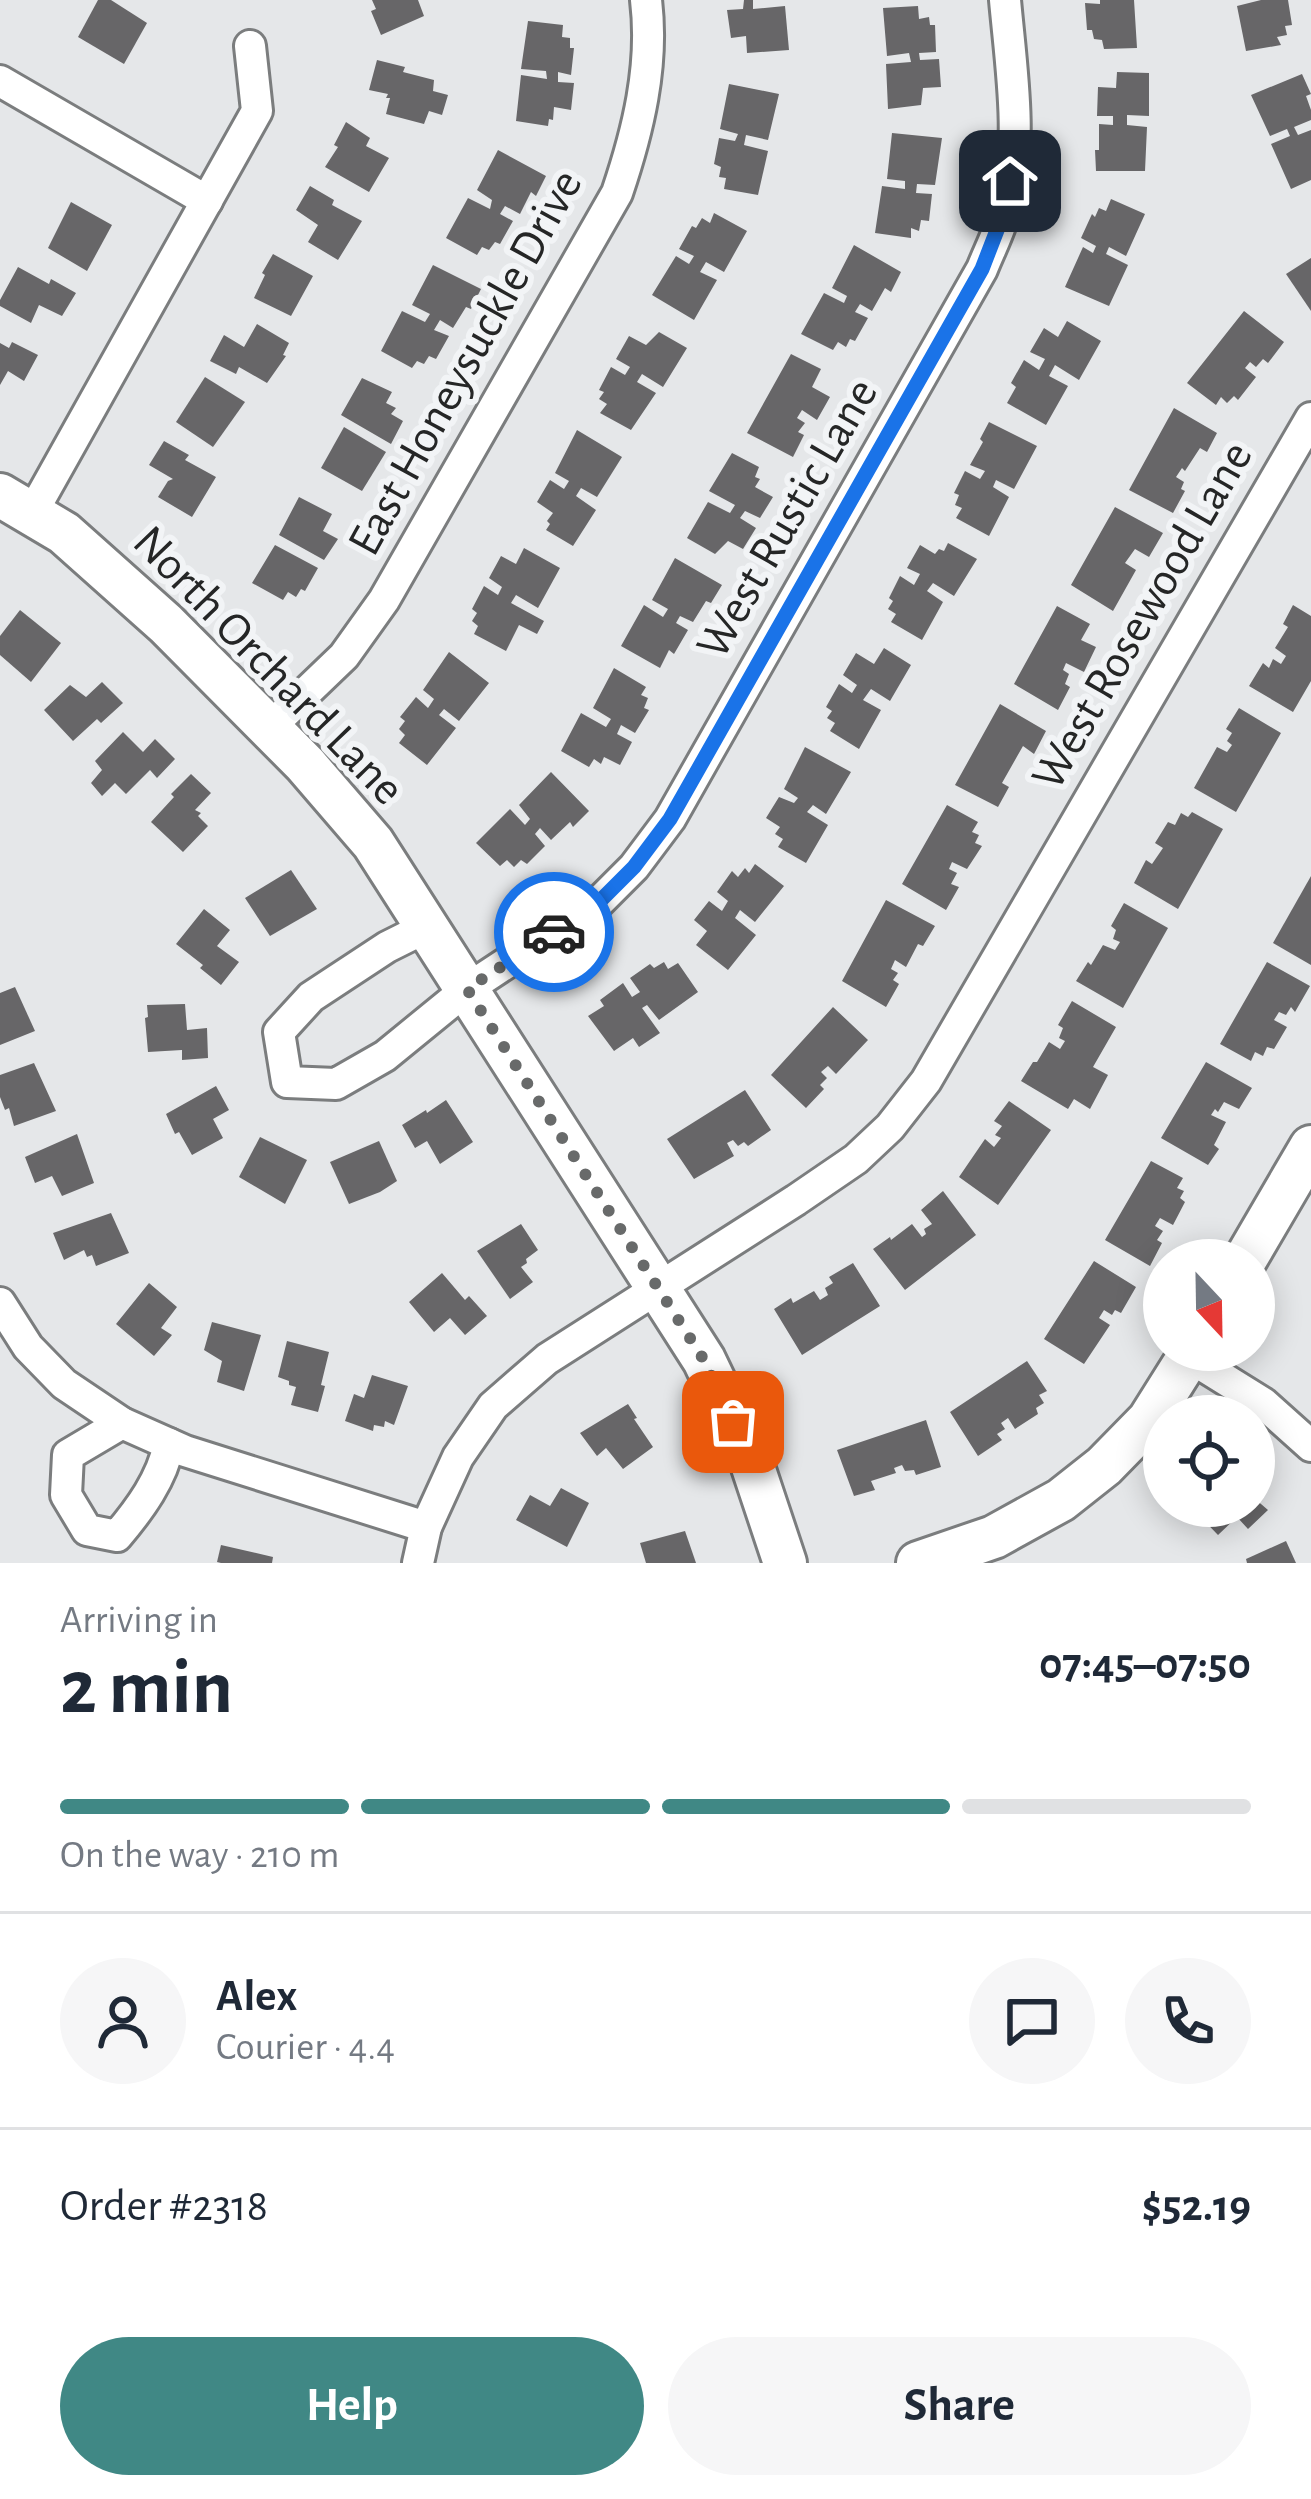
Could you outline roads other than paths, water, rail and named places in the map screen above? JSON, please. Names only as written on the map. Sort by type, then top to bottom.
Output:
[{"type":"street","name":"East Honeysuckle Drive","points":[[269,728],[344,656],[384,600],[617,193],[633,146],[646,81],[646,0]]},
{"type":"street","name":"West Rustic Lane","points":[[427,927],[311,997],[279,1032],[287,1082],[336,1084],[385,1056],[467,989],[599,902],[634,867],[670,819],[982,269],[1006,207],[1012,154],[1015,111],[1005,0]]},
{"type":"street","points":[[16,504],[207,201],[257,111],[250,46]]},
{"type":"street","points":[[0,81],[207,201]]},
{"type":"street","name":"West Rosewood Lane","points":[[418,1563],[425,1526],[458,1457],[493,1406],[547,1359],[856,1159],[890,1127],[926,1081],[1311,418]]},
{"type":"street","name":"North Orchard Lane","points":[[16,504],[64,533],[166,624],[305,764],[373,843],[704,1360],[748,1452],[785,1563]]},
{"type":"street","points":[[1257,1239],[1311,1147]]},
{"type":"street","points":[[0,1303],[28,1347],[64,1384],[122,1423],[185,1451],[425,1526]]},
{"type":"street","points":[[918,1563],[994,1537],[1061,1500],[1104,1466],[1149,1420],[1180,1371]]},
{"type":"street","points":[[1217,1371],[1263,1403],[1311,1446]]},
{"type":"street","points":[[122,1423],[68,1455],[67,1495],[87,1530],[117,1536],[142,1506],[169,1444]]}]
